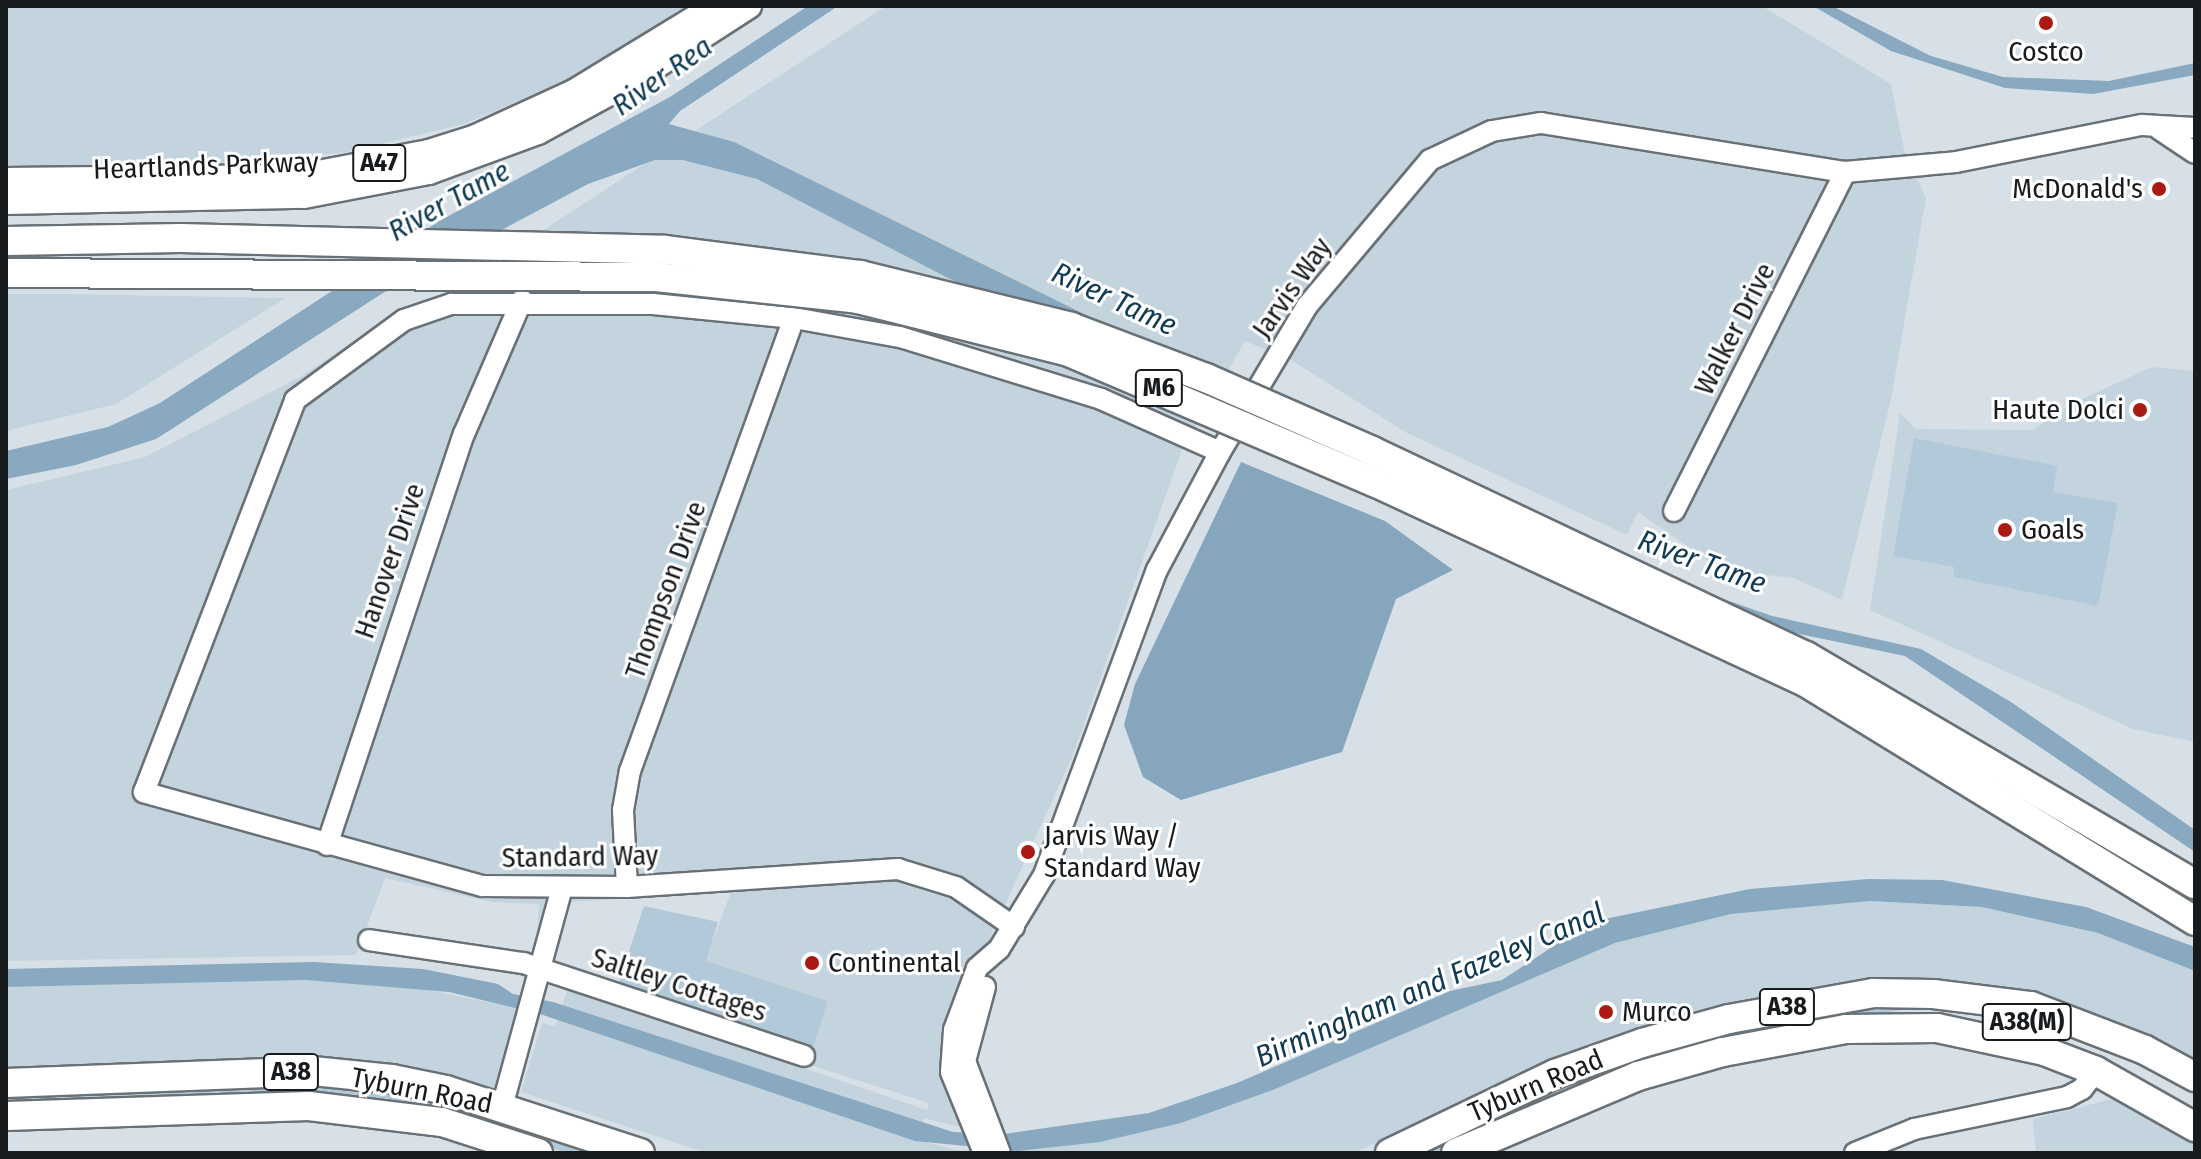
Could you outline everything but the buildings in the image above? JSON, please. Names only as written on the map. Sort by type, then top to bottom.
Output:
[{"type":"highway","name":"M6","points":[[6,241],[180,238],[665,250],[860,275],[1071,327],[1206,378],[1372,451],[1806,656],[2195,884]]},
{"type":"highway","name":"M6","points":[[6,273],[656,277],[858,299],[1069,352],[1347,470],[1805,682],[2195,921]]},
{"type":"highway","name":"Tyburn Road","points":[[1390,1153],[1555,1074],[1642,1043],[1729,1019],[1873,993],[1933,994],[2031,1006],[2145,1050],[2195,1077]]},
{"type":"highway","name":"A38(M)","points":[[1846,1029],[1924,1012],[2008,1017],[2125,1055],[2195,1095]]},
{"type":"highway","name":"Tyburn Road","points":[[1456,1153],[1638,1076],[1723,1052],[1846,1029],[1937,1028],[2044,1051],[2096,1071],[2195,1127]]},
{"type":"highway","name":"Tyburn Road","points":[[6,1083],[313,1071],[419,1084],[502,1107],[640,1153]]},
{"type":"highway","name":"Tyburn Road","points":[[6,1116],[309,1106],[391,1112],[484,1145],[538,1153]]},
{"type":"main road","name":"Heartlands Parkway","points":[[6,180],[297,177],[429,152],[476,137],[574,92],[715,6]]},
{"type":"main road","name":"Heartlands Parkway","points":[[6,202],[304,196],[429,172],[538,132],[639,77],[749,6]]},
{"type":"street","name":"Jarvis Way","points":[[984,1153],[965,1061],[974,1017],[999,949],[1044,875],[1157,570],[1220,452],[1307,306],[1430,160],[1492,131],[1541,123],[1845,172],[1956,162],[2142,125],[2159,129],[2195,128]]},
{"type":"street","points":[[2159,129],[2195,153]]},
{"type":"street","name":"Walker Drive","points":[[1674,511],[1845,172]]},
{"type":"street","points":[[522,300],[653,304],[794,318],[900,337],[1101,399],[1220,452]]},
{"type":"street","name":"Standard Way","points":[[522,300],[451,304],[404,320],[295,400],[144,792],[482,886],[627,887],[898,869],[956,887],[1014,927]]},
{"type":"street","name":"Hanover Drive","points":[[327,845],[464,434],[522,300]]},
{"type":"street","name":"Thompson Drive","points":[[627,887],[623,810],[630,771],[794,318]]},
{"type":"street","points":[[502,1107],[535,977],[562,888]]},
{"type":"street","name":"Saltley Cottages","points":[[369,940],[535,977],[804,1056]]},
{"type":"street","points":[[1855,1153],[1914,1129],[2067,1097],[2082,1089],[2096,1071]]},
{"type":"street","name":"Jarvis Way","points":[[975,1117],[1000,1153]]},
{"type":"shaded area","points":[[6,6],[691,6],[586,72],[464,124],[347,152],[200,167],[6,171]]},
{"type":"shaded area","points":[[808,6],[838,6],[680,111],[669,124],[734,142],[1090,317],[1692,588],[1772,616],[1921,649],[2011,702],[2195,830],[2195,852],[1905,656],[1737,621],[950,279],[757,179],[683,160],[655,160],[588,184],[383,293],[156,439],[76,465],[6,479],[6,451],[108,427],[160,403],[441,220],[670,97]]},
{"type":"shaded area","points":[[886,6],[1762,6],[1891,84],[1904,150],[1926,198],[1891,399],[1842,600],[1794,578],[1721,570],[1638,512],[1627,535],[1407,433],[1291,360],[1245,341],[1182,450],[1073,755],[977,966],[974,1131],[924,1118],[916,1140],[970,1153],[707,1153],[521,1092],[542,1023],[555,1026],[568,988],[927,1110],[929,1103],[807,1064],[828,1001],[705,961],[731,892],[567,902],[556,938],[537,935],[539,904],[492,902],[385,878],[356,955],[6,961],[6,490],[145,457],[300,377],[402,309],[452,290]]},
{"type":"shaded area","points":[[1813,6],[1832,6],[1931,56],[2003,77],[2109,81],[2195,63],[2195,75],[2093,94],[2005,88],[1891,51]]},
{"type":"shaded area","points":[[6,294],[285,298],[116,404],[6,431]]},
{"type":"shaded area","points":[[2152,367],[2195,371],[2195,742],[2133,729],[1870,610],[1900,413],[1916,429],[2032,430],[2075,402]]},
{"type":"shaded area","name":"Goals","points":[[1914,438],[2057,466],[2053,492],[2118,503],[2098,606],[1954,577],[1954,567],[1893,556]]},
{"type":"shaded area","points":[[1241,462],[1385,521],[1453,570],[1396,599],[1342,752],[1181,800],[1143,777],[1124,725],[1135,684]]},
{"type":"shaded area","points":[[1868,879],[1942,880],[2086,907],[2195,947],[2195,971],[2098,933],[1982,907],[1870,901],[1731,914],[1615,943],[1273,1090],[1181,1123],[1100,1142],[1017,1151],[915,1141],[540,1014],[449,992],[306,980],[6,987],[6,969],[314,962],[423,969],[498,984],[513,994],[553,1002],[953,1132],[1004,1134],[1149,1113],[1237,1083],[1450,991],[1502,980],[1590,922],[1750,889]]},
{"type":"shaded area","points":[[1870,901],[1982,907],[2098,933],[2195,971],[2195,1064],[2069,1008],[1990,987],[1842,983],[1628,1032],[1549,1061],[1353,1153],[1001,1153],[999,1150],[1100,1142],[1181,1123],[1273,1090],[1615,943],[1731,914]]},
{"type":"shaded area","points":[[644,906],[718,922],[706,961],[828,1001],[811,1053],[617,988]]},
{"type":"shaded area","points":[[306,980],[398,984],[527,1010],[516,1011],[497,1090],[407,1066],[338,1059],[6,1068],[6,987]]},
{"type":"shaded area","points":[[1871,1002],[1935,1006],[1855,1016],[1538,1105],[1438,1153],[1401,1153],[1636,1051]]},
{"type":"shaded area","points":[[315,1081],[417,1090],[614,1153],[567,1153],[414,1103],[339,1097],[6,1106],[6,1090]]},
{"type":"shaded area","points":[[2116,1098],[2195,1144],[2195,1153],[2036,1153],[2033,1119]]},
{"type":"place","name":"Costco","points":[[2046,23]]},
{"type":"place","name":"McDonald's","points":[[2159,189]]},
{"type":"place","name":"Haute Dolci","points":[[2140,410]]},
{"type":"place","name":"Goals","points":[[2005,530]]},
{"type":"place","name":"Jarvis Way / Standard Way","points":[[1028,852]]},
{"type":"place","name":"Continental","points":[[812,963]]},
{"type":"place","name":"Murco","points":[[1606,1012]]},
{"type":"water label","name":"River Rea","points":[[662,76]]},
{"type":"water label","name":"River Tame","points":[[449,201]]},
{"type":"water label","name":"River Tame","points":[[1114,299]]},
{"type":"water label","name":"River Tame","points":[[1702,562]]},
{"type":"water label","name":"Birmingham and Fazeley Canal","points":[[1430,985]]}]
